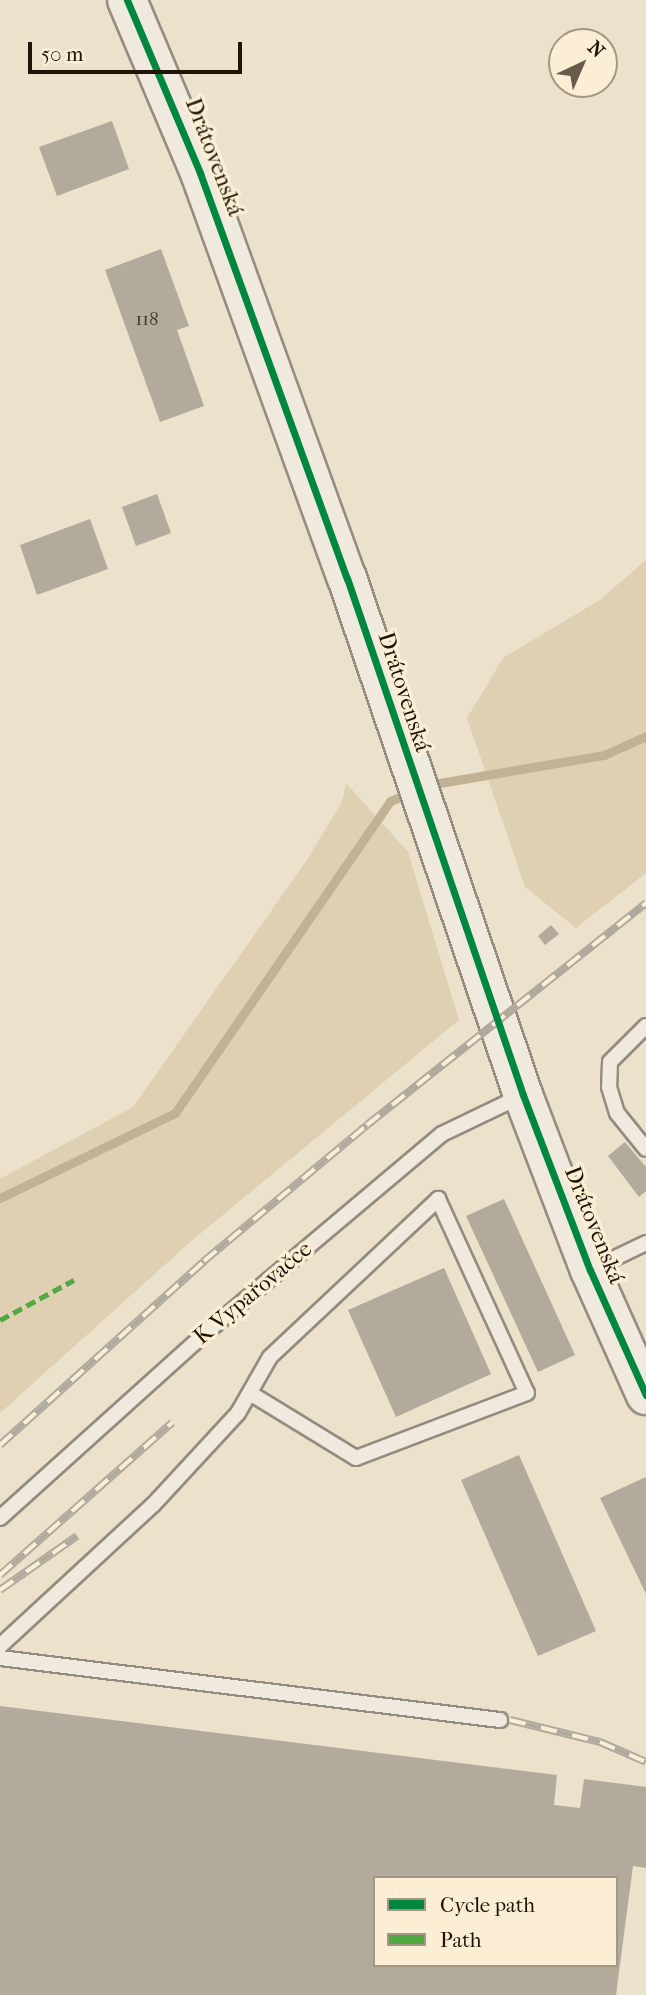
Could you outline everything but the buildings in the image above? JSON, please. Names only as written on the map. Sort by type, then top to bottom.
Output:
[{"type":"street","name":"Drátovenská","points":[[127,0],[200,173],[347,578],[416,789],[523,1095],[590,1270],[646,1395]]},
{"type":"lane","points":[[646,1026],[610,1062],[609,1087],[617,1113],[646,1149]]},
{"type":"lane","name":"K Vypařovačce","points":[[0,1518],[208,1331],[442,1134],[523,1095]]},
{"type":"lane","points":[[0,1646],[153,1505],[238,1413],[270,1357],[438,1199],[527,1393],[356,1458],[250,1393]]},
{"type":"lane","points":[[590,1270],[646,1242]]},
{"type":"lane","points":[[0,1658],[500,1720]]},
{"type":"shaded area","points":[[646,560],[646,873],[576,928],[525,887],[467,718],[504,657],[600,600]]},
{"type":"shaded area","points":[[346,783],[408,852],[459,1020],[189,1243],[0,1413],[0,1179],[133,1107],[307,860],[342,802]]},
{"type":"waterway","points":[[428,785],[604,755],[646,736]]},
{"type":"waterway","points":[[0,1198],[175,1113],[390,801],[412,792]]},
{"type":"railway","points":[[0,1445],[204,1261],[367,1125],[646,903]]},
{"type":"railway","points":[[0,1575],[172,1423]]},
{"type":"railway","points":[[0,1590],[77,1536]]},
{"type":"railway","points":[[510,1720],[600,1742],[646,1762]]},
{"type":"marked path","points":[[0,1320],[74,1280]]},
{"type":"cycle path","points":[[127,0],[200,173],[347,578],[523,1095],[590,1270],[646,1395]]}]
